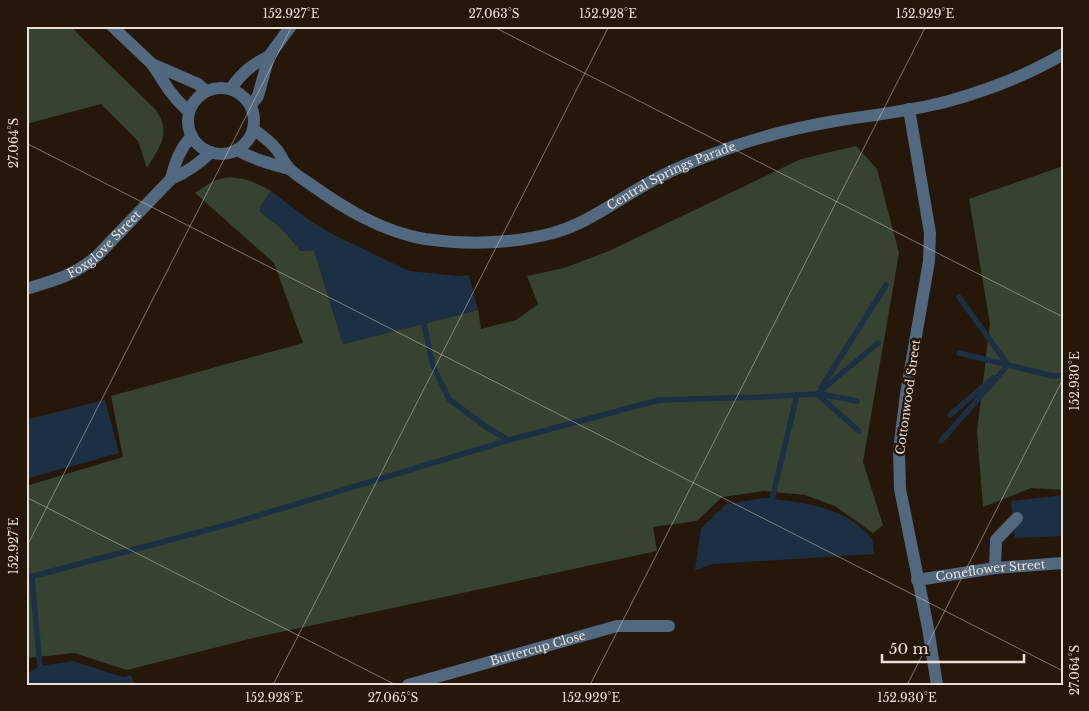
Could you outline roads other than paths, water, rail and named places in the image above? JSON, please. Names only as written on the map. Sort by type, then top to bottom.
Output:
[{"type":"street","points":[[112,26],[152,64],[168,90],[189,112]]},
{"type":"street","points":[[251,105],[258,96],[269,56],[290,26]]},
{"type":"street","name":"Central Springs Parade","points":[[237,150],[269,164],[289,169],[348,210],[401,233],[425,239],[461,242],[522,240],[579,223],[602,212],[644,185],[688,163],[733,147],[778,132],[948,101],[987,89],[1025,74],[1063,54]]},
{"type":"street","points":[[231,88],[251,66],[269,56]]},
{"type":"street","points":[[152,64],[198,84],[206,91]]},
{"type":"street","points":[[222,87],[231,88],[239,92],[251,105],[255,121],[254,130],[250,138],[237,150],[220,154],[211,152],[197,143],[192,136],[189,128],[189,112],[193,103],[206,91],[222,87]]},
{"type":"street","name":"Cottonwood Street","points":[[909,109],[930,233],[929,261],[906,394],[899,451],[900,489],[928,628],[937,685]]},
{"type":"street","name":"Central Springs Parade","points":[[254,130],[268,139],[278,150],[289,169]]},
{"type":"street","name":"Foxglove Street","points":[[171,179],[175,162],[185,143],[192,136]]},
{"type":"street","name":"Foxglove Street","points":[[26,289],[69,276],[84,267],[97,256],[171,179],[199,164],[211,152]]},
{"type":"street","points":[[995,568],[996,540],[1017,518]]},
{"type":"street","name":"Coneflower Street","points":[[917,580],[995,568],[1063,564]]},
{"type":"street","name":"Buttercup Close","points":[[408,685],[617,626],[669,626]]},
{"type":"water","points":[[271,191],[309,220],[332,234],[409,271],[459,276],[469,275],[478,310],[343,344],[314,250],[301,251],[281,228],[260,212],[261,206]]},
{"type":"water","points":[[105,400],[119,453],[26,479],[26,420]]},
{"type":"water","points":[[1063,495],[1063,536],[1015,538],[1011,501]]},
{"type":"water","points":[[764,498],[810,505],[833,511],[843,516],[854,522],[872,538],[874,554],[713,564],[695,570],[701,528],[726,504]]},
{"type":"water","points":[[73,661],[123,677],[131,675],[135,685],[26,685],[26,674],[40,666]]},
{"type":"waterway","points":[[821,388],[886,285]]},
{"type":"waterway","points":[[959,297],[1008,365]]},
{"type":"waterway","points":[[424,324],[433,366],[449,399],[486,427],[509,440]]},
{"type":"waterway","points":[[26,578],[230,524],[509,440],[659,400],[817,394],[878,343]]},
{"type":"waterway","points":[[959,353],[1053,376],[1063,375]]},
{"type":"waterway","points":[[941,441],[1008,365]]},
{"type":"waterway","points":[[950,415],[993,378]]},
{"type":"waterway","points":[[817,394],[859,431]]},
{"type":"waterway","points":[[819,394],[857,401]]},
{"type":"waterway","points":[[772,499],[797,395]]},
{"type":"waterway","points":[[32,578],[40,666]]}]
